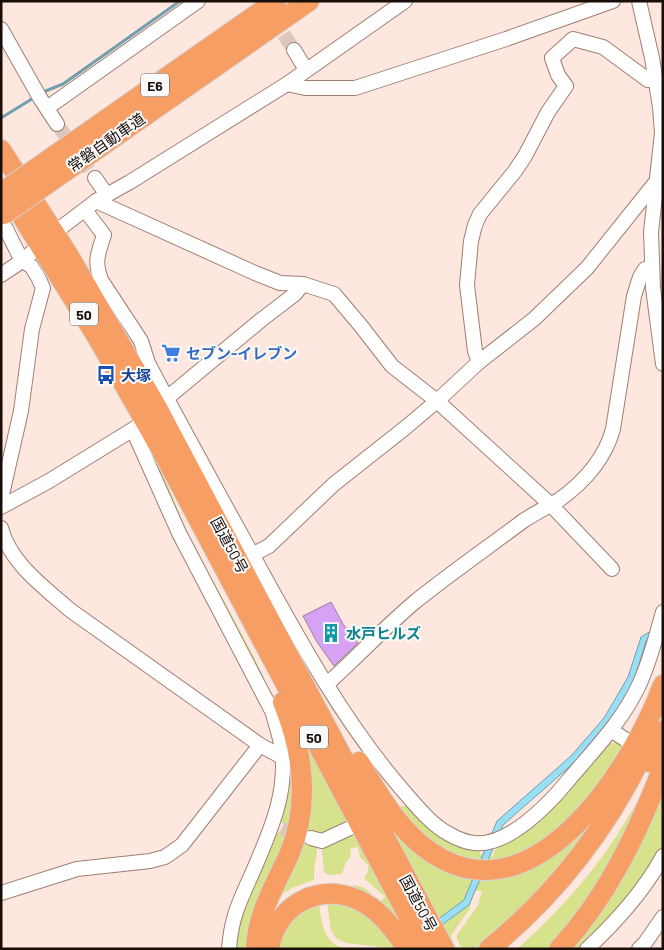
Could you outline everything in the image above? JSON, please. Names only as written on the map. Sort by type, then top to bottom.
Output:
[{"type":"highway","name":"常磐自動車道","points":[[3,219],[39,178],[276,1]]},
{"type":"highway","name":"常磐自動車道","points":[[1,193],[39,178],[231,56],[309,1]]},
{"type":"highway","points":[[231,56],[315,1]]},
{"type":"highway","name":"国道50号","points":[[1,150],[99,340],[246,558],[286,650],[444,949]]},
{"type":"highway","name":"国道50号","points":[[1,182],[48,238]]},
{"type":"highway","name":"国道50号","points":[[150,414],[202,525],[426,949]]},
{"type":"highway","points":[[202,525],[218,574],[271,674],[284,704],[292,725],[302,775],[302,806],[295,838],[266,904],[256,936],[256,949]]},
{"type":"highway","points":[[286,650],[346,740],[377,792],[405,829],[420,844],[442,858],[453,864],[478,869],[504,868],[526,862],[546,850],[576,825],[627,758],[656,705],[663,685]]},
{"type":"highway","points":[[489,949],[517,926],[550,892],[587,848],[624,792],[655,730],[663,708]]},
{"type":"highway","points":[[507,949],[554,905],[602,845],[637,788],[663,731]]},
{"type":"highway","points":[[558,949],[574,932],[617,868],[642,818],[663,767]]},
{"type":"highway","points":[[269,949],[270,940],[277,923],[288,910],[305,899],[327,893],[348,896],[375,910],[408,949]]},
{"type":"street","points":[[47,108],[198,1]]},
{"type":"street","points":[[1,276],[102,198],[286,84],[405,1]]},
{"type":"street","points":[[286,84],[305,88],[355,88],[506,39],[613,1]]},
{"type":"street","points":[[639,1],[652,58],[662,132],[651,232],[652,268],[663,364]]},
{"type":"street","points":[[1,29],[57,124]]},
{"type":"street","points":[[479,362],[475,351],[468,285],[471,241],[480,214],[515,171],[548,112],[566,86],[558,75],[552,58],[573,39],[603,47],[648,80],[655,80]]},
{"type":"street","points":[[294,50],[306,70]]},
{"type":"street","points":[[95,178],[102,198],[255,273],[280,283],[303,284],[334,294],[392,366],[437,401],[550,504],[612,569]]},
{"type":"street","points":[[655,183],[587,268],[534,319],[479,362],[437,401],[334,484],[269,546],[246,558],[291,625],[358,734],[409,797],[447,834],[467,842],[486,843],[502,837],[537,813],[558,792],[611,730],[628,706],[640,684],[663,612]]},
{"type":"street","points":[[85,210],[104,235],[96,259],[101,280],[141,341],[148,363],[150,414],[179,533],[273,714],[280,740],[282,790],[277,828],[234,914],[229,949]]},
{"type":"street","points":[[1,499],[21,411],[32,329],[43,288],[31,266],[22,261],[3,219]]},
{"type":"street","points":[[327,684],[415,602],[537,511],[557,501],[580,483],[603,454],[610,441],[634,296],[640,277],[645,269],[652,268]]},
{"type":"street","points":[[1,507],[49,481],[150,414],[261,320],[295,294],[303,284]]},
{"type":"street","points":[[1,528],[10,551],[45,588],[70,610],[260,745],[282,757]]},
{"type":"street","points":[[611,730],[626,740]]},
{"type":"street","points":[[1,893],[77,869],[150,861],[165,857],[182,845],[260,745]]},
{"type":"street","points":[[394,804],[409,797]]},
{"type":"street","points":[[311,838],[322,841],[350,828]]},
{"type":"street","points":[[587,949],[605,932],[641,890],[663,856]]},
{"type":"street","points":[[639,949],[663,917]]},
{"type":"green space","points":[[144,435],[158,462],[186,530],[254,657],[281,716],[291,747],[295,808],[250,949],[233,949],[237,921],[274,836],[284,825],[279,819],[287,748],[184,535],[141,436]]},
{"type":"green space","points":[[298,725],[349,823],[326,836],[305,829]]},
{"type":"green space","points":[[616,742],[627,749],[564,828],[505,861],[457,859],[426,839],[397,807],[410,805],[479,848],[480,854],[492,857],[497,845],[606,745]]},
{"type":"green space","points":[[624,775],[579,847],[494,937],[478,949],[462,949],[457,935],[478,905],[482,891],[475,891],[469,910],[452,934],[451,938],[457,949],[454,949],[393,835],[386,816],[396,829],[503,875]]},
{"type":"green space","points":[[646,788],[606,871],[570,926],[547,949],[517,949],[553,914],[587,876],[612,842]]},
{"type":"green space","points":[[663,793],[663,846],[648,873],[581,949],[569,949]]},
{"type":"green space","points":[[353,831],[395,906],[407,937],[349,891],[355,885],[365,888],[380,902],[385,897],[364,878],[368,871],[368,865],[360,857],[358,847],[351,848],[350,858],[346,862],[342,874],[329,875],[324,872],[322,850]]},
{"type":"green space","points":[[302,837],[317,846],[314,880],[294,887],[276,898]]},
{"type":"green space","points":[[327,901],[339,903],[360,911],[376,923],[399,949],[346,943],[337,939],[331,931]]},
{"type":"green space","points":[[319,903],[325,933],[340,947],[349,949],[277,949],[279,938],[294,914]]},
{"type":"water","points":[[651,631],[653,637],[646,641],[634,681],[610,722],[576,761],[503,825],[469,905],[409,949],[397,949],[464,900],[497,821],[571,756],[604,718],[628,677],[641,637]]},
{"type":"building","name":"水戸ヒルズ","points":[[331,602],[343,624],[358,643],[334,666],[317,642],[303,616]]},
{"type":"waterway","points":[[43,92],[63,84],[180,1]]},
{"type":"waterway","points":[[1,118],[35,97]]},
{"type":"tunnel","points":[[272,17],[294,50]]},
{"type":"tunnel","points":[[57,124],[95,178]]},
{"type":"tunnel","points":[[282,829],[303,836]]},
{"type":"place","name":"セブン-イレブン","points":[[171,353]]},
{"type":"place","name":"大塚","points":[[106,375]]},
{"type":"place","name":"水戸ヒルズ","points":[[331,633]]}]
